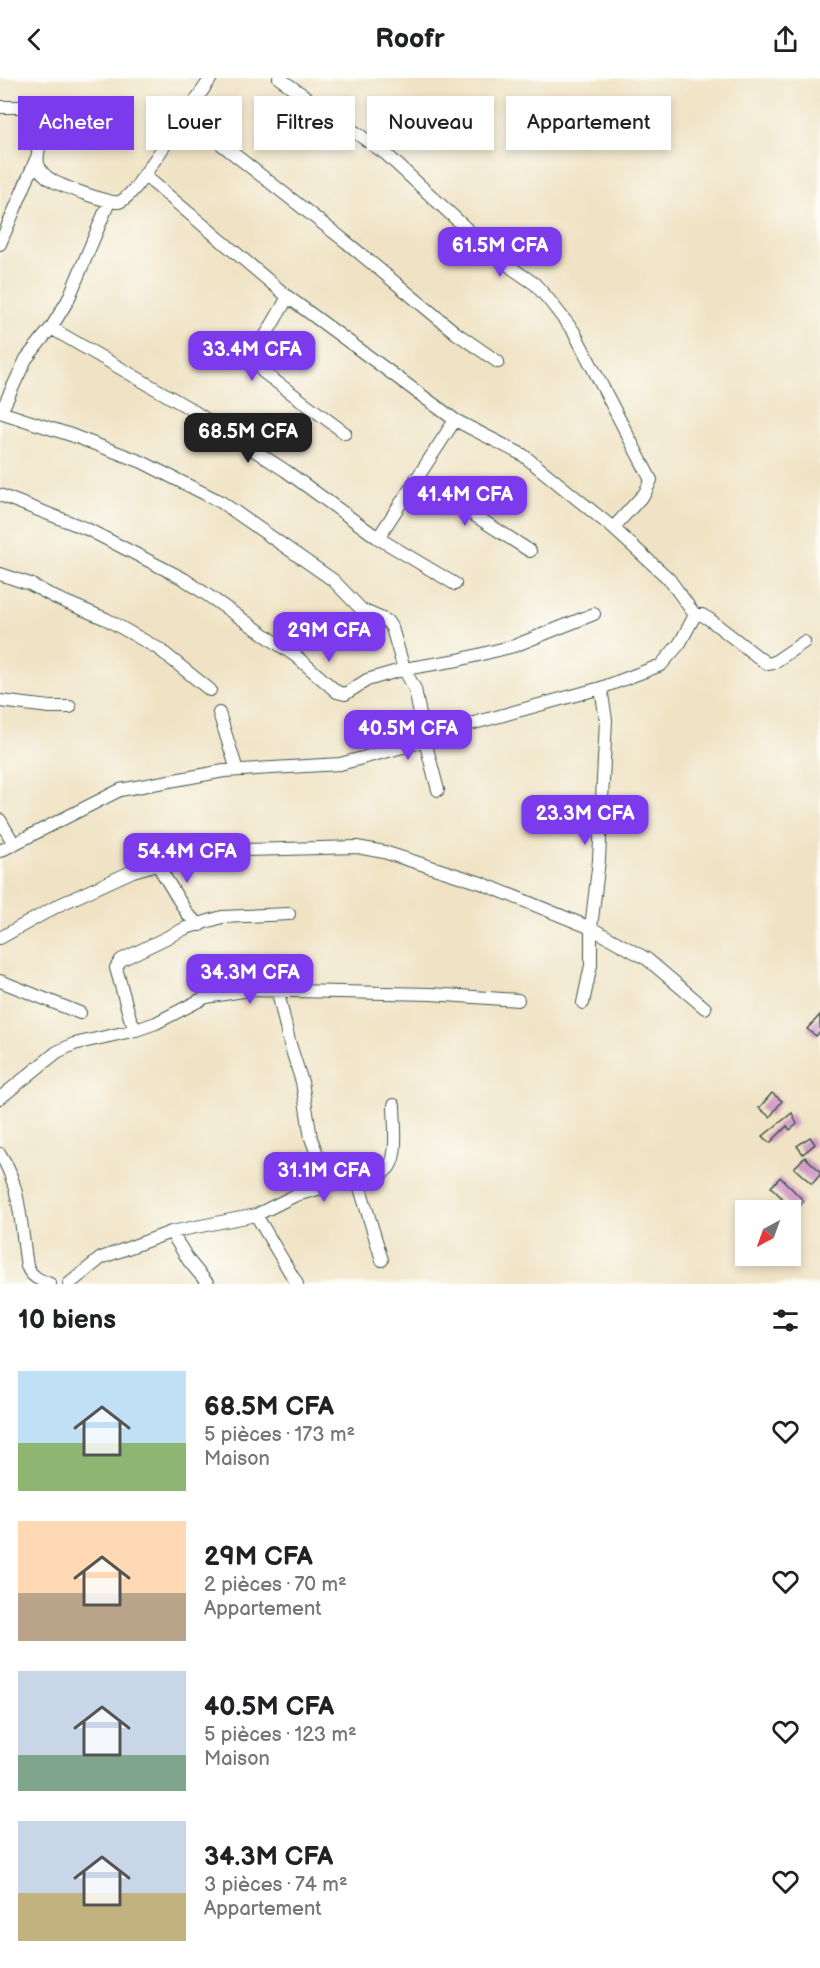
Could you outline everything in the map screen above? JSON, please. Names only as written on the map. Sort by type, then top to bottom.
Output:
[{"type":"street","points":[[198,96],[211,78]]},
{"type":"street","points":[[279,78],[386,154],[470,232],[513,269],[535,284],[574,332],[651,480],[645,493],[613,528]]},
{"type":"street","points":[[0,107],[37,107],[43,112],[46,120],[38,156],[0,244]]},
{"type":"street","points":[[38,156],[39,167],[54,182],[109,202],[120,202],[129,196],[161,150]]},
{"type":"street","points":[[229,150],[345,241],[456,333],[498,362]]},
{"type":"street","points":[[144,175],[288,297],[455,420],[523,455],[613,528],[669,579],[695,615]]},
{"type":"street","points":[[109,202],[68,300],[51,327],[26,358],[0,412],[71,435],[142,462],[221,502],[333,580],[362,610],[387,621],[392,628],[404,669],[415,689],[438,790]]},
{"type":"street","points":[[288,297],[255,354],[256,361],[263,372],[345,433]]},
{"type":"street","points":[[51,327],[189,408],[286,471],[378,538],[455,584]]},
{"type":"street","points":[[378,538],[455,420]]},
{"type":"street","points":[[416,478],[530,551]]},
{"type":"street","points":[[0,495],[87,529],[184,579],[297,657],[337,692],[345,694],[367,680],[404,669],[458,660],[514,646],[594,614]]},
{"type":"street","points":[[0,574],[30,584],[56,598],[106,619],[159,649],[210,690]]},
{"type":"street","points":[[695,615],[702,615],[709,619],[767,664],[773,663],[804,642]]},
{"type":"street","points":[[0,851],[120,790],[237,770],[333,765],[425,741],[456,728],[601,688],[662,665],[680,643],[695,615]]},
{"type":"street","points":[[583,1003],[591,965],[591,928],[599,860],[606,720],[601,688]]},
{"type":"street","points":[[0,701],[70,707]]},
{"type":"street","points":[[219,713],[237,770]]},
{"type":"street","points":[[0,820],[14,844]]},
{"type":"street","points":[[0,938],[59,905],[133,871],[157,864],[244,850],[357,847],[384,852],[481,883],[591,928],[647,959],[705,1008]]},
{"type":"street","points":[[157,864],[188,915],[200,924]]},
{"type":"street","points":[[136,1030],[116,968],[120,960],[186,928],[222,917],[289,914]]},
{"type":"street","points":[[0,981],[80,1013]]},
{"type":"street","points":[[0,1098],[57,1052],[91,1039],[136,1030],[156,1023],[206,997],[249,990],[431,994],[518,1000]]},
{"type":"street","points":[[278,992],[289,1041],[302,1083],[311,1138],[329,1186]]},
{"type":"street","points":[[69,1284],[101,1258],[171,1232],[256,1215],[296,1195],[385,1171],[393,1163],[395,1156],[394,1105]]},
{"type":"street","points":[[0,1154],[11,1174],[16,1194],[27,1266],[36,1278],[50,1284]]},
{"type":"street","points":[[357,1179],[382,1260]]},
{"type":"street","points":[[256,1215],[297,1284]]},
{"type":"street","points":[[171,1232],[189,1261],[208,1284]]},
{"type":"building","points":[[820,1015],[820,1032],[816,1036],[807,1029]]},
{"type":"building","points":[[772,1093],[782,1101],[770,1117],[759,1108]]},
{"type":"building","points":[[792,1113],[797,1124],[790,1130],[787,1126],[770,1143],[763,1136]]},
{"type":"building","points":[[810,1137],[815,1144],[803,1154],[797,1146]]},
{"type":"building","points":[[805,1157],[820,1171],[820,1175],[812,1184],[794,1168]]},
{"type":"building","points":[[780,1177],[804,1201],[801,1204],[801,1200],[784,1200],[771,1187]]}]
